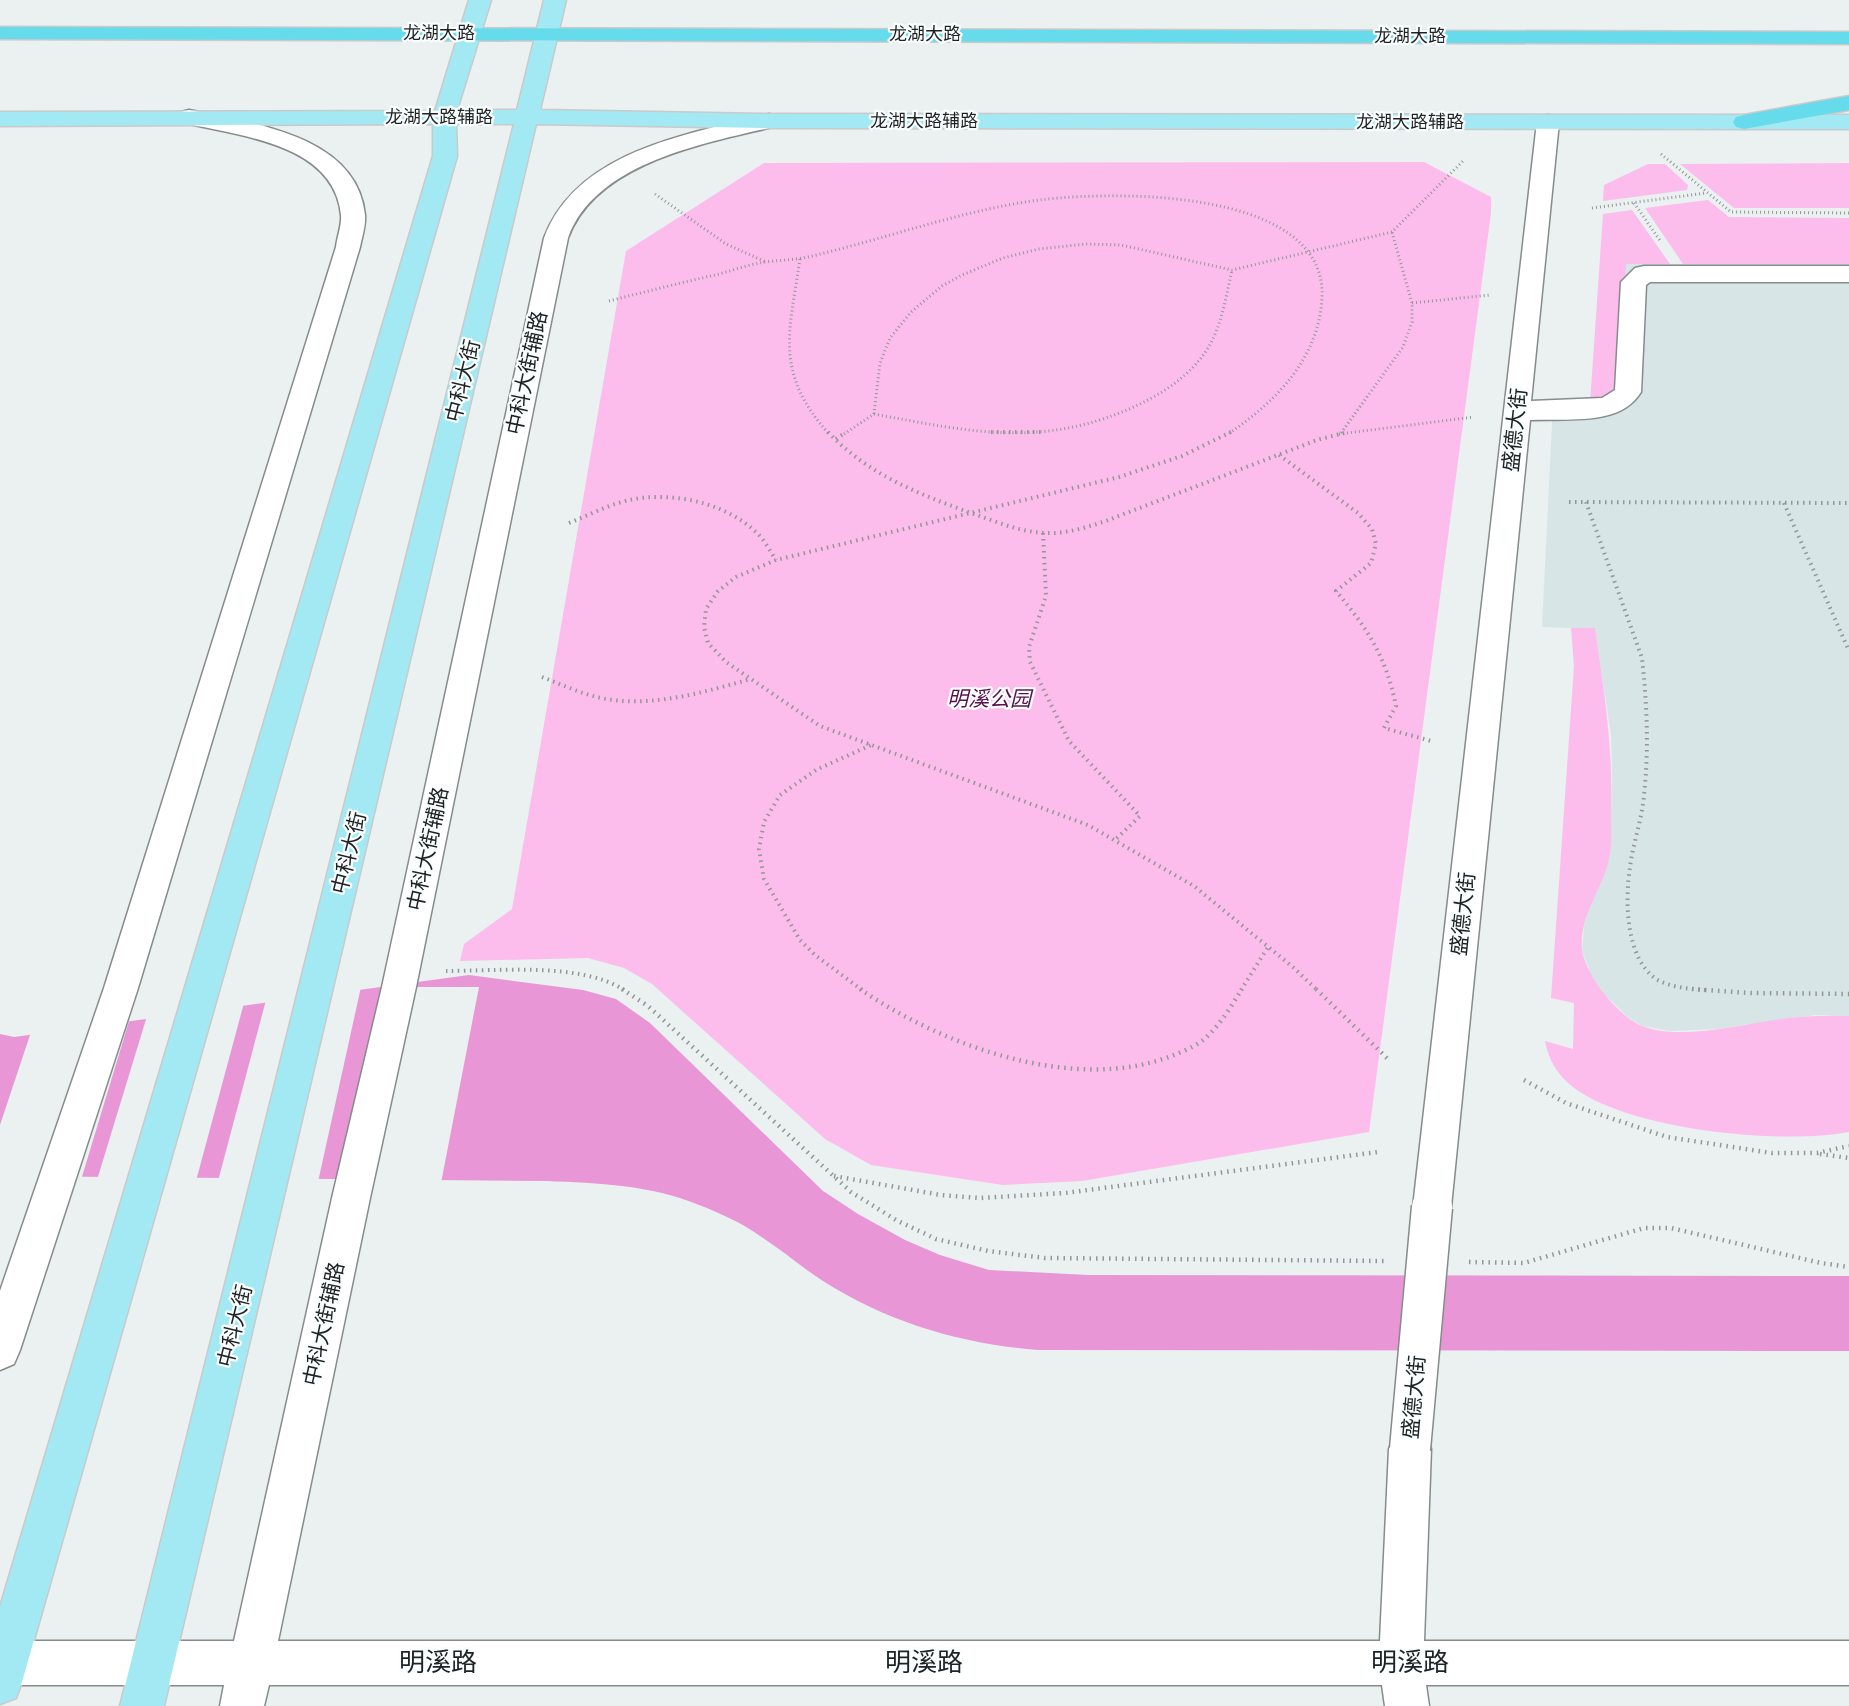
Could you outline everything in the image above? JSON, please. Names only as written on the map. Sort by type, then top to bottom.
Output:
[{"type":"highway","name":"龙湖大路","points":[[0,33],[1849,38]]},
{"type":"highway","points":[[1744,122],[1849,102]]},
{"type":"main road","points":[[2,1670],[445,156],[444,117],[480,0]]},
{"type":"main road","name":"中科大街","points":[[142,1706],[267,1198],[555,0]]},
{"type":"main road","name":"龙湖大路辅路","points":[[0,119],[527,117],[769,121],[1849,122]]},
{"type":"street","points":[[0,1350],[121,988],[348,247],[353,218],[348,191],[329,165],[307,149],[279,138],[189,117]]},
{"type":"street","name":"中科大街辅路","points":[[242,1706],[351,1198],[399,987],[551,255],[559,230],[588,193],[609,175],[637,159],[669,147],[769,121]]},
{"type":"street","name":"盛德大街","points":[[1407,1706],[1401,1662],[1410,1449],[1432,1208],[1548,122]]},
{"type":"street","points":[[1517,411],[1608,407],[1622,400],[1628,393],[1634,282],[1644,274],[1849,274]]},
{"type":"street","name":"明溪路","points":[[2,1670],[153,1662],[1849,1663]]},
{"type":"path","points":[[1660,154],[1731,212],[1849,213]]},
{"type":"path","points":[[874,414],[880,363],[890,338],[911,312],[942,286],[1003,258],[1039,249],[1086,244],[1121,245],[1232,270],[1392,232],[1463,161]]},
{"type":"path","points":[[1592,208],[1707,193]]},
{"type":"path","points":[[655,194],[726,244],[766,262]]},
{"type":"path","points":[[609,301],[766,262],[800,259],[1027,201],[1070,197],[1170,200],[1221,208],[1265,220],[1294,236],[1311,251],[1320,271],[1324,295],[1320,322],[1306,356],[1289,381],[1240,426],[1215,442],[1169,462],[1119,477],[776,560],[736,577],[718,591],[706,609],[704,627],[708,643],[726,662],[820,726],[1088,825],[1194,886],[1294,968],[1390,1061]]},
{"type":"path","points":[[1634,202],[1683,273]]},
{"type":"path","points":[[1341,433],[1403,347],[1412,322],[1412,303],[1392,232]]},
{"type":"path","points":[[800,259],[790,338],[793,376],[803,401],[820,424],[836,439],[903,486],[932,500],[1011,527],[1043,533],[1068,532],[1103,522],[1341,433],[1474,417]]},
{"type":"path","points":[[836,439],[874,414],[980,432],[1024,434],[1066,430],[1150,401],[1183,377],[1204,355],[1217,330],[1232,270]]},
{"type":"path","points":[[1412,303],[1490,295]]},
{"type":"path","points":[[1278,455],[1358,513],[1372,529],[1376,544],[1371,563],[1336,591],[1372,635],[1383,654],[1396,706],[1384,728],[1431,741]]},
{"type":"path","points":[[569,523],[632,500],[659,498],[693,502],[721,508],[743,521],[758,533],[776,560]]},
{"type":"path","points":[[1569,502],[1849,503]]},
{"type":"path","points":[[1587,502],[1642,658],[1645,684],[1646,751],[1644,800],[1630,868],[1628,906],[1634,940],[1642,965],[1658,980],[1689,988],[1849,994]]},
{"type":"path","points":[[1784,502],[1849,651]]},
{"type":"path","points":[[1043,533],[1046,596],[1029,647],[1030,662],[1069,741],[1140,816],[1115,840]]},
{"type":"path","points":[[542,677],[595,697],[624,700],[699,693],[751,679]]},
{"type":"path","points":[[871,745],[808,776],[784,791],[771,806],[761,827],[762,874],[784,916],[806,947],[854,986],[936,1032],[994,1052],[1045,1064],[1102,1070],[1146,1066],[1177,1054],[1203,1039],[1229,1008],[1268,947]]},
{"type":"path","points":[[446,971],[569,972],[594,977],[619,987],[648,1006],[851,1192],[896,1220],[936,1239],[988,1251],[1046,1258],[1393,1261]]},
{"type":"path","points":[[1524,1080],[1566,1103],[1667,1137],[1772,1153],[1817,1153],[1849,1158]]},
{"type":"path","points":[[1817,1153],[1849,1146]]},
{"type":"path","points":[[834,1176],[941,1195],[980,1198],[1065,1193],[1378,1152]]},
{"type":"path","points":[[1464,1262],[1524,1263],[1644,1228],[1671,1228],[1821,1263],[1849,1267]]},
{"type":"shaded area","points":[[1625,264],[1849,264],[1849,1016],[1815,1015],[1717,1029],[1670,1031],[1642,1026],[1628,1017],[1605,995],[1591,975],[1582,950],[1589,906],[1610,856],[1611,735],[1595,629],[1542,627],[1553,403],[1590,403],[1615,390],[1619,383]]},
{"type":"shaded area","points":[[469,975],[583,990],[616,999],[650,1023],[823,1191],[905,1240],[940,1255],[989,1270],[1088,1275],[1849,1276],[1849,1351],[1038,1350],[954,1337],[900,1320],[848,1296],[807,1270],[768,1241],[731,1219],[681,1198],[643,1189],[605,1184],[547,1181],[0,1176],[0,1034],[14,1037]]},
{"type":"green space","name":"明溪公园","points":[[1424,162],[1491,197],[1491,213],[1369,1132],[1082,1181],[1003,1185],[871,1165],[825,1139],[652,984],[624,968],[588,958],[460,961],[464,944],[512,909],[626,251],[764,163]]},
{"type":"green space","points":[[1849,163],[1849,208],[1734,208],[1680,164]]},
{"type":"green space","points":[[1648,164],[1665,164],[1688,185],[1687,190],[1603,201],[1604,185]]},
{"type":"green space","points":[[1708,200],[1729,217],[1849,218],[1849,264],[1683,264],[1645,208]]},
{"type":"green space","points":[[1632,210],[1670,264],[1626,264],[1619,383],[1615,390],[1590,403],[1603,214]]},
{"type":"green space","points":[[1571,628],[1595,628],[1611,763],[1610,854],[1603,878],[1588,912],[1582,936],[1584,959],[1589,971],[1604,993],[1623,1013],[1642,1026],[1657,1030],[1692,1032],[1790,1018],[1849,1016],[1849,1132],[1820,1136],[1746,1135],[1667,1124],[1598,1102],[1573,1087],[1555,1067],[1545,1041],[1573,1049],[1574,1003],[1551,998],[1574,666]]},
{"type":"pier","points":[[361,987],[318,1182],[218,1181],[266,1000]]},
{"type":"pier","points":[[382,987],[479,987],[441,1183],[337,1182]]},
{"type":"pier","points":[[244,1003],[196,1181],[97,1180],[147,1016]]},
{"type":"pier","points":[[130,1018],[81,1180],[0,1179],[0,1125],[31,1032]]}]
